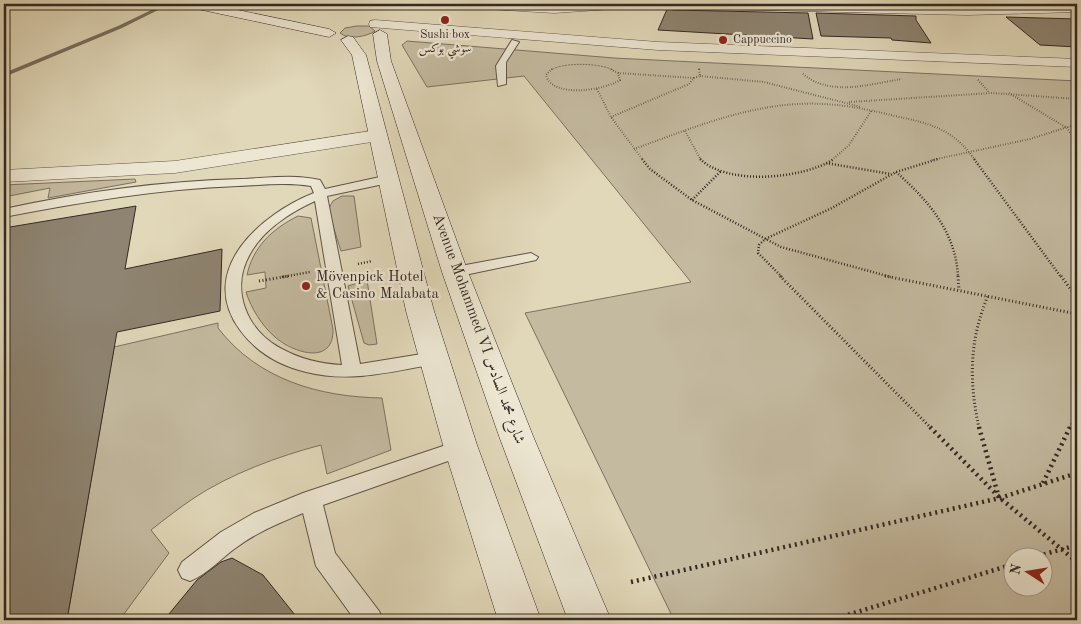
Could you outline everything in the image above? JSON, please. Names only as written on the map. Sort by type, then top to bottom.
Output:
[{"type":"street","points":[[193,4],[268,20],[515,42],[698,56],[1077,72]]},
{"type":"street","points":[[470,4],[554,9],[627,4]]},
{"type":"street","points":[[673,4],[967,11],[1077,7]]},
{"type":"street","points":[[1070,4],[1077,7]]},
{"type":"street","points":[[353,29],[658,46],[1077,63]]},
{"type":"street","points":[[353,29],[420,311],[461,448],[520,620]]},
{"type":"street","name":"Avenue Mohammed VI شارع محمد السادس","points":[[353,29],[384,60],[455,272],[516,436],[590,620]]},
{"type":"street","points":[[4,176],[175,167],[377,136]]},
{"type":"lane","points":[[501,84],[498,68],[515,42]]},
{"type":"lane","points":[[389,179],[320,193],[284,213],[254,240],[240,259],[236,270],[234,300],[237,313],[252,336],[280,356],[301,365],[326,370],[352,370],[434,358]]},
{"type":"lane","points":[[4,213],[80,196],[217,182],[310,182],[318,186],[320,193],[352,370]]},
{"type":"lane","points":[[455,272],[532,257]]},
{"type":"lane","points":[[190,570],[229,539],[262,520],[311,500],[461,448]]},
{"type":"lane","points":[[311,500],[324,558],[370,620]]},
{"type":"path","points":[[698,56],[700,76]]},
{"type":"path","points":[[792,60],[808,80],[831,88],[909,78]]},
{"type":"path","points":[[618,73],[620,80],[617,83],[596,89],[565,88],[550,82],[546,75],[553,68],[579,64],[607,67],[618,73],[694,78],[700,76],[764,82],[846,102],[873,111]]},
{"type":"path","points":[[611,117],[683,87],[693,81],[694,78]]},
{"type":"path","points":[[596,89],[611,117],[650,169],[692,200],[781,247],[872,273],[1077,314]]},
{"type":"path","points":[[846,102],[1009,92],[1077,99]]},
{"type":"path","points":[[1009,92],[1067,128],[1077,143]]},
{"type":"path","points":[[634,149],[758,109],[783,105],[827,105],[873,111],[921,121],[944,130],[960,140],[1077,298]]},
{"type":"path","points":[[685,131],[701,161],[721,171],[764,176],[803,170],[825,163],[841,154],[873,111]]},
{"type":"path","points":[[1077,124],[1030,139],[942,156],[894,173],[830,209],[766,239],[759,245],[758,253],[1000,498],[1064,549],[1077,562]]},
{"type":"path","points":[[825,163],[894,173],[924,198],[945,226],[954,247],[959,268],[959,290]]},
{"type":"path","points":[[692,200],[721,171]]},
{"type":"path","points":[[267,280],[312,272]]},
{"type":"path","points":[[988,296],[975,331],[970,375],[978,430],[1000,498]]},
{"type":"path","points":[[1043,484],[1077,413]]},
{"type":"path","points":[[631,582],[1000,498],[1077,473]]},
{"type":"path","points":[[1054,552],[1077,544]]},
{"type":"path","points":[[831,620],[1004,567]]},
{"type":"shaded area","points":[[369,26],[375,31],[357,37],[340,33],[345,28]]},
{"type":"shaded area","points":[[407,41],[614,58],[1077,81],[1077,620],[674,620],[525,313],[691,282],[524,76],[427,87],[402,45]]},
{"type":"shaded area","points":[[135,179],[136,182],[48,198],[50,188],[4,197],[4,185]]},
{"type":"shaded area","points":[[342,196],[354,196],[361,247],[341,251],[328,210],[333,201]]},
{"type":"shaded area","points":[[298,216],[311,218],[333,329],[332,341],[327,348],[320,352],[311,353],[292,348],[275,337],[258,316],[246,292],[266,288],[265,272],[247,275],[259,247],[272,233]]},
{"type":"shaded area","points":[[367,280],[377,344],[369,345],[364,343],[348,286]]},
{"type":"shaded area","points":[[218,323],[218,328],[234,346],[252,361],[271,373],[313,389],[359,397],[382,398],[391,450],[327,474],[321,445],[272,460],[223,481],[194,498],[151,530],[169,553],[121,618],[117,620],[67,620],[114,347]]},
{"type":"building","points":[[668,7],[673,10],[808,13],[813,39],[658,30]]},
{"type":"building","points":[[816,13],[916,16],[916,20],[931,43],[892,40],[891,38],[821,36]]},
{"type":"building","points":[[1006,17],[1077,19],[1077,47],[1040,45]]},
{"type":"building","points":[[136,206],[125,269],[222,249],[220,311],[117,332],[67,620],[4,620],[4,228]]},
{"type":"building","points":[[232,558],[263,575],[299,620],[164,620],[197,580],[221,562]]},
{"type":"waterway","points":[[4,75],[120,27],[166,5]]},
{"type":"place","name":"Sushi box سوشي بوكس","points":[[445,20]]},
{"type":"place","name":"Cappuccino","points":[[723,40]]},
{"type":"place","name":"Mövenpick Hotel & Casino Malabata","points":[[306,286]]}]
